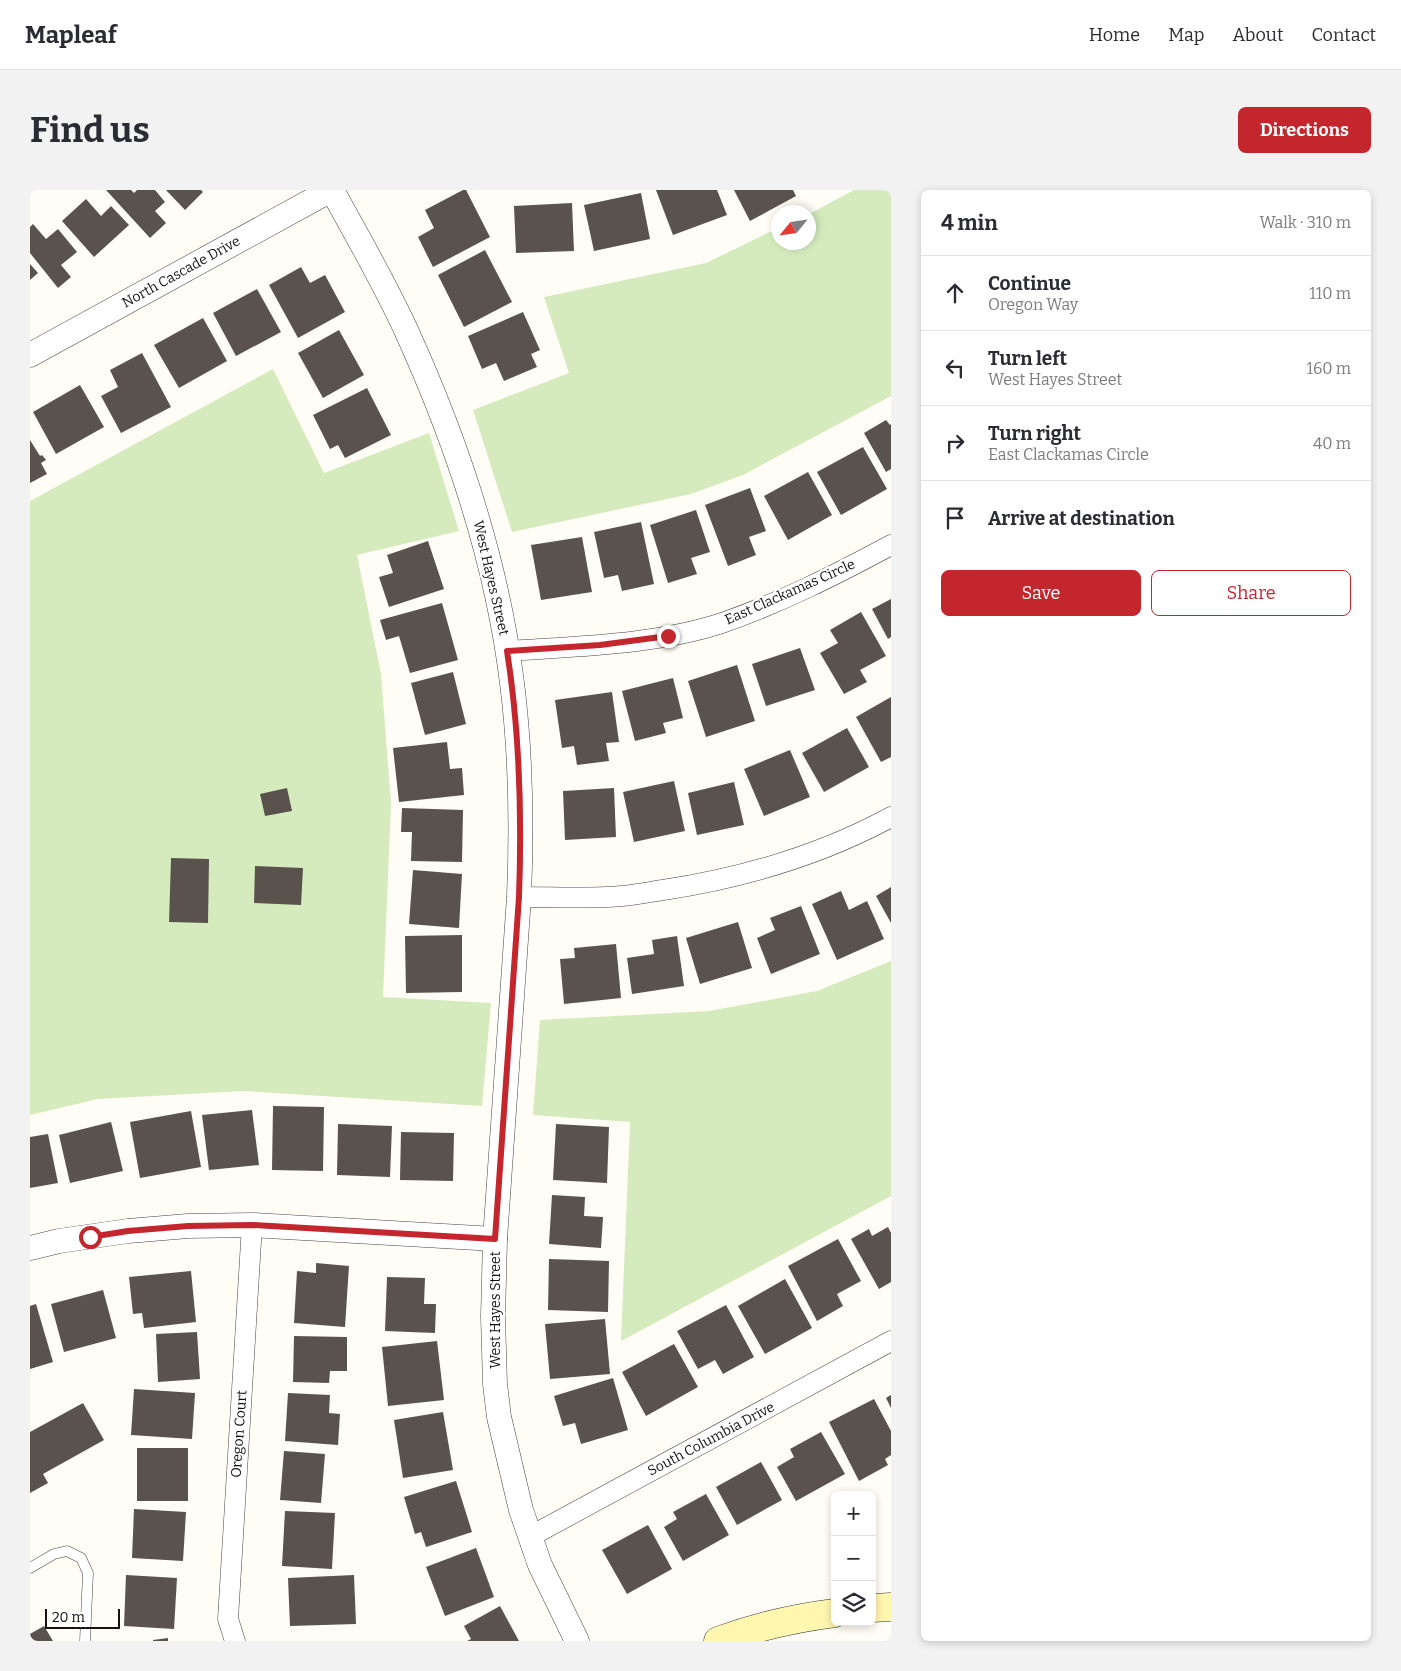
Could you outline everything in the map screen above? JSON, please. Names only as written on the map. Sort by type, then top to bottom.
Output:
[{"type":"main road","points":[[876,1608],[891,1608]]},
{"type":"main road","points":[[748,1635],[805,1616],[831,1613]]},
{"type":"street","name":"North Cascade Drive","points":[[30,355],[332,190]]},
{"type":"street","name":"West Hayes Street","points":[[332,190],[405,328],[447,427],[474,506],[507,651],[517,734],[521,795],[519,897],[495,1239],[493,1317],[496,1392],[499,1417],[514,1486],[530,1536],[540,1565],[578,1641]]},
{"type":"street","name":"East Clackamas Circle","points":[[507,651],[609,644],[668,636],[721,623],[782,599],[891,545]]},
{"type":"street","points":[[519,897],[622,896],[697,885],[761,869],[816,851],[869,829],[891,817]]},
{"type":"street","points":[[30,1248],[59,1241],[128,1231],[188,1226],[252,1225],[495,1239]]},
{"type":"street","name":"Oregon Court","points":[[235,1641],[228,1619],[252,1225]]},
{"type":"street","name":"South Columbia Drive","points":[[530,1536],[891,1341]]},
{"type":"lane","points":[[30,1568],[54,1554],[67,1551],[81,1558],[88,1573],[85,1641]]},
{"type":"green space","points":[[854,190],[891,190],[891,396],[743,475],[691,494],[512,532],[473,410],[569,373],[544,297],[706,263],[771,231],[771,250],[816,250],[816,210]]},
{"type":"green space","points":[[273,369],[324,473],[429,433],[459,531],[357,555],[381,674],[391,803],[383,997],[491,1003],[482,1106],[243,1091],[98,1099],[30,1115],[30,501]]},
{"type":"green space","points":[[891,961],[891,1196],[621,1341],[630,1122],[533,1115],[540,1020],[709,1011],[817,991]]},
{"type":"building","points":[[106,190],[131,190],[134,193],[137,190],[155,190],[165,202],[155,211],[166,223],[150,238]]},
{"type":"building","points":[[166,190],[201,190],[203,192],[185,210]]},
{"type":"building","points":[[466,190],[490,237],[433,267],[418,237],[434,228],[425,210]]},
{"type":"building","points":[[656,190],[717,190],[727,215],[673,235]]},
{"type":"building","points":[[734,190],[793,190],[796,196],[779,205],[771,205],[771,210],[750,221]]},
{"type":"building","points":[[641,193],[650,239],[594,251],[584,205]]},
{"type":"building","points":[[86,199],[101,216],[111,206],[129,225],[94,257],[62,221]]},
{"type":"building","points":[[572,203],[574,251],[516,253],[514,206]]},
{"type":"building","points":[[33,224],[46,239],[58,229],[77,252],[61,265],[71,277],[58,288],[30,253],[30,227]]},
{"type":"building","points":[[485,250],[512,302],[464,327],[438,275]]},
{"type":"building","points":[[30,264],[38,273],[30,280]]},
{"type":"building","points":[[301,267],[310,283],[325,275],[345,312],[298,338],[269,285]]},
{"type":"building","points":[[257,289],[281,332],[236,356],[213,313]]},
{"type":"building","points":[[523,312],[540,350],[531,354],[537,367],[504,381],[496,363],[482,369],[468,336]]},
{"type":"building","points":[[203,318],[227,361],[179,388],[154,345]]},
{"type":"building","points":[[339,330],[364,375],[323,398],[298,353]]},
{"type":"building","points":[[142,353],[171,407],[121,433],[101,396],[118,387],[110,370]]},
{"type":"building","points":[[80,385],[104,427],[56,454],[33,412]]},
{"type":"building","points":[[367,388],[391,435],[345,458],[338,445],[330,449],[313,415]]},
{"type":"building","points":[[886,420],[891,424],[891,469],[886,472],[864,433]]},
{"type":"building","points":[[30,440],[40,456],[42,455],[46,460],[41,463],[47,474],[30,483]]},
{"type":"building","points":[[863,447],[887,489],[841,515],[817,472]]},
{"type":"building","points":[[808,472],[832,515],[788,540],[764,496]]},
{"type":"building","points":[[750,488],[766,531],[749,537],[756,555],[728,566],[705,505]]},
{"type":"building","points":[[696,510],[710,552],[691,558],[697,574],[668,583],[650,525]]},
{"type":"building","points":[[641,522],[654,584],[622,591],[618,575],[604,578],[594,532]]},
{"type":"building","points":[[582,537],[592,592],[541,600],[531,545]]},
{"type":"building","points":[[428,541],[444,589],[389,607],[379,577],[393,573],[387,555]]},
{"type":"building","points":[[891,599],[891,637],[888,639],[872,609]]},
{"type":"building","points":[[442,603],[458,660],[410,673],[399,636],[386,640],[380,620]]},
{"type":"building","points":[[861,612],[886,656],[860,670],[867,682],[844,694],[820,653],[838,643],[830,630]]},
{"type":"building","points":[[800,648],[815,690],[766,706],[752,664]]},
{"type":"building","points":[[737,665],[755,721],[706,737],[688,681]]},
{"type":"building","points":[[453,672],[466,724],[425,735],[411,683]]},
{"type":"building","points":[[673,678],[683,718],[663,723],[666,733],[635,741],[622,691]]},
{"type":"building","points":[[612,692],[619,742],[606,743],[609,761],[577,765],[574,746],[562,748],[555,700]]},
{"type":"building","points":[[891,697],[891,757],[881,762],[856,717]]},
{"type":"building","points":[[847,728],[869,767],[824,792],[802,753]]},
{"type":"building","points":[[447,742],[450,769],[462,768],[464,795],[399,802],[393,748]]},
{"type":"building","points":[[790,750],[810,797],[764,816],[744,769]]},
{"type":"building","points":[[674,781],[685,831],[634,842],[623,792]]},
{"type":"building","points":[[734,782],[744,825],[697,835],[688,793]]},
{"type":"building","points":[[287,788],[292,811],[265,816],[260,794]]},
{"type":"building","points":[[614,788],[616,837],[565,840],[563,791]]},
{"type":"building","points":[[402,808],[463,810],[462,862],[411,861],[412,832],[401,832]]},
{"type":"building","points":[[171,858],[209,859],[208,923],[169,922]]},
{"type":"building","points":[[255,866],[303,868],[301,905],[254,903]]},
{"type":"building","points":[[413,870],[462,874],[459,928],[409,924]]},
{"type":"building","points":[[891,887],[891,923],[876,896]]},
{"type":"building","points":[[841,891],[849,910],[867,901],[884,939],[837,960],[812,904]]},
{"type":"building","points":[[801,906],[820,954],[771,974],[757,938],[775,930],[770,918]]},
{"type":"building","points":[[738,922],[752,968],[700,984],[686,938]]},
{"type":"building","points":[[462,935],[462,992],[406,993],[405,936]]},
{"type":"building","points":[[677,936],[684,986],[632,994],[627,958],[654,954],[652,940]]},
{"type":"building","points":[[616,944],[621,998],[564,1004],[560,959],[575,958],[574,948]]},
{"type":"building","points":[[273,1106],[324,1107],[323,1171],[272,1170]]},
{"type":"building","points":[[252,1110],[259,1165],[209,1170],[202,1115]]},
{"type":"building","points":[[191,1111],[201,1167],[140,1178],[130,1122]]},
{"type":"building","points":[[111,1122],[123,1171],[70,1183],[59,1135]]},
{"type":"building","points":[[338,1124],[392,1126],[390,1177],[337,1175]]},
{"type":"building","points":[[556,1124],[609,1127],[607,1183],[553,1180]]},
{"type":"building","points":[[401,1132],[454,1133],[453,1181],[400,1180]]},
{"type":"building","points":[[48,1134],[58,1183],[30,1188],[30,1137]]},
{"type":"building","points":[[552,1195],[585,1197],[584,1216],[603,1217],[601,1248],[549,1244]]},
{"type":"building","points":[[888,1227],[891,1233],[891,1282],[879,1289],[851,1239],[869,1229],[872,1236]]},
{"type":"building","points":[[838,1239],[861,1281],[837,1294],[843,1306],[817,1321],[788,1266]]},
{"type":"building","points":[[549,1259],[609,1261],[608,1312],[548,1310]]},
{"type":"building","points":[[316,1263],[349,1266],[345,1327],[294,1323],[297,1271],[316,1273]]},
{"type":"building","points":[[191,1271],[196,1322],[144,1328],[142,1313],[133,1314],[129,1277]]},
{"type":"building","points":[[387,1277],[425,1278],[424,1304],[436,1304],[435,1333],[385,1331]]},
{"type":"building","points":[[785,1279],[812,1328],[765,1354],[738,1306]]},
{"type":"building","points":[[103,1290],[116,1338],[64,1352],[51,1304]]},
{"type":"building","points":[[36,1304],[53,1362],[30,1369],[30,1306]]},
{"type":"building","points":[[726,1305],[754,1357],[723,1374],[715,1360],[698,1369],[677,1331]]},
{"type":"building","points":[[605,1319],[610,1374],[550,1379],[545,1324]]},
{"type":"building","points":[[197,1332],[200,1379],[158,1382],[156,1334]]},
{"type":"building","points":[[294,1336],[347,1337],[347,1371],[330,1371],[329,1383],[293,1382]]},
{"type":"building","points":[[437,1341],[444,1400],[388,1406],[382,1347]]},
{"type":"building","points":[[674,1344],[698,1387],[646,1416],[622,1372]]},
{"type":"building","points":[[613,1378],[628,1430],[581,1444],[575,1423],[563,1426],[554,1396]]},
{"type":"building","points":[[134,1389],[195,1393],[192,1439],[131,1435]]},
{"type":"building","points":[[288,1393],[330,1395],[329,1413],[340,1414],[338,1445],[285,1441]]},
{"type":"building","points":[[891,1395],[891,1408],[886,1398]]},
{"type":"building","points":[[874,1399],[891,1431],[891,1455],[885,1459],[888,1465],[859,1481],[829,1422]]},
{"type":"building","points":[[83,1403],[104,1440],[43,1474],[48,1483],[30,1493],[30,1432]]},
{"type":"building","points":[[443,1412],[453,1470],[403,1478],[394,1420]]},
{"type":"building","points":[[821,1432],[845,1474],[796,1501],[777,1467],[794,1457],[790,1449]]},
{"type":"building","points":[[137,1448],[188,1448],[188,1501],[137,1501]]},
{"type":"building","points":[[284,1451],[325,1454],[321,1503],[280,1500]]},
{"type":"building","points":[[761,1462],[782,1500],[737,1525],[716,1487]]},
{"type":"building","points":[[456,1481],[472,1532],[426,1547],[421,1532],[415,1534],[404,1497]]},
{"type":"building","points":[[706,1494],[729,1535],[683,1561],[664,1527],[677,1519],[673,1512]]},
{"type":"building","points":[[134,1509],[186,1512],[183,1561],[132,1558]]},
{"type":"building","points":[[285,1511],[335,1513],[332,1569],[282,1566]]},
{"type":"building","points":[[648,1525],[672,1569],[627,1594],[602,1550]]},
{"type":"building","points":[[476,1548],[494,1597],[445,1616],[426,1567]]},
{"type":"building","points":[[126,1575],[177,1578],[174,1629],[124,1626]]},
{"type":"building","points":[[354,1575],[356,1624],[290,1626],[288,1578]]},
{"type":"building","points":[[500,1606],[519,1641],[467,1641],[471,1639],[464,1626]]},
{"type":"building","points":[[44,1626],[53,1641],[30,1641],[30,1634]]},
{"type":"building","points":[[168,1638],[168,1641],[153,1641],[153,1640]]},
{"type":"route","points":[[90,1237],[128,1231],[188,1226],[252,1225],[495,1239],[521,851],[521,795],[517,734],[507,651],[600,645],[668,636]]}]
